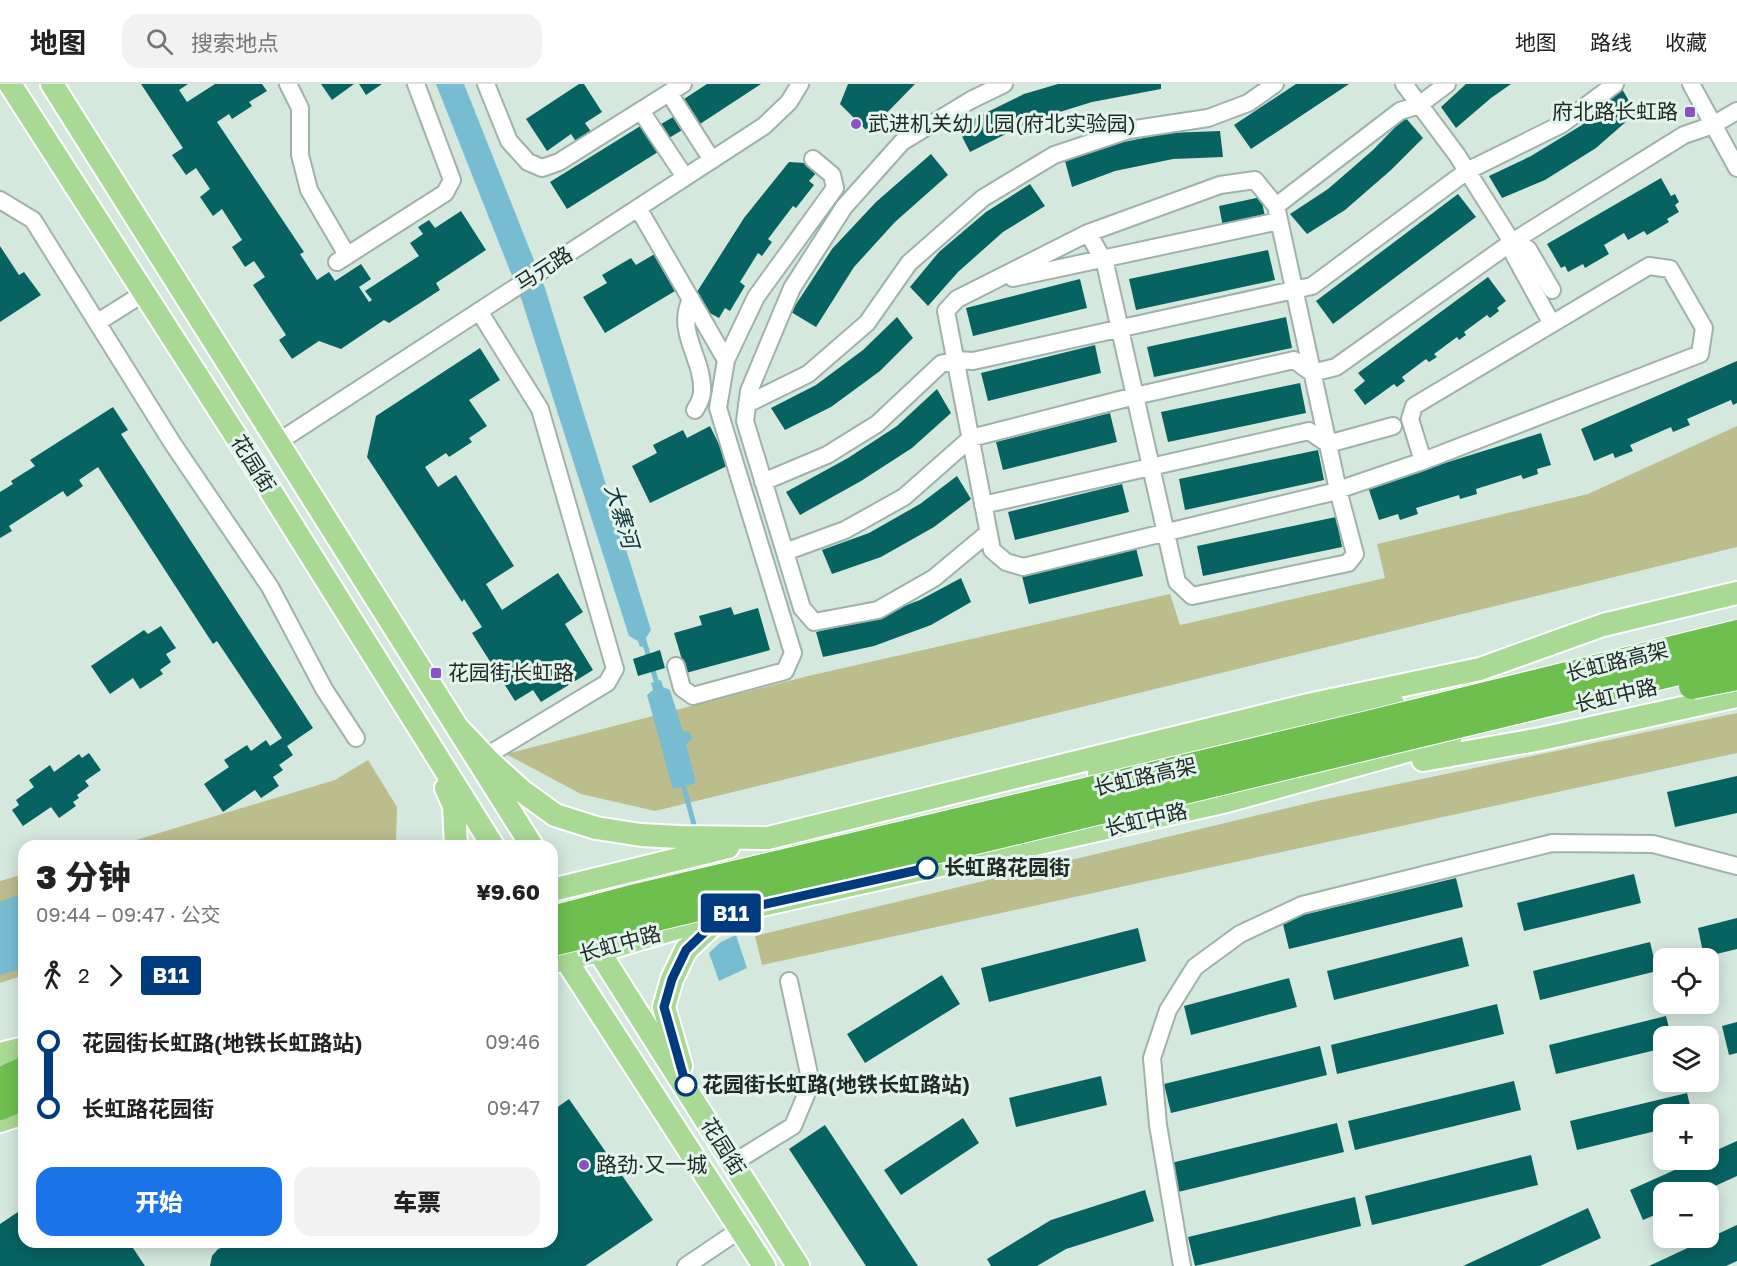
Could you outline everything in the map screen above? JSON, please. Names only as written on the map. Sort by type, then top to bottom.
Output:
[{"type":"highway","points":[[1568,674],[1737,615]]},
{"type":"highway","name":"长虹路高架","points":[[558,917],[1353,728],[1737,633]]},
{"type":"highway","name":"长虹路高架","points":[[558,955],[1374,745],[1737,658]]},
{"type":"highway","points":[[1374,745],[1644,697],[1737,677]]},
{"type":"highway","points":[[0,1080],[18,1072]]},
{"type":"highway","points":[[0,1107],[18,1100]]},
{"type":"main road","name":"花园街","points":[[10,84],[250,458],[489,840]]},
{"type":"main road","name":"花园街","points":[[52,84],[457,727],[482,759]]},
{"type":"main road","points":[[768,838],[1308,705],[1480,669],[1603,626],[1737,593]]},
{"type":"main road","name":"长虹中路","points":[[683,847],[768,838],[992,798],[1611,655],[1737,622]]},
{"type":"main road","name":"长虹中路","points":[[558,955],[599,951],[710,923],[735,911],[1227,801],[1537,715],[1737,668]]},
{"type":"main road","points":[[1295,783],[1541,739],[1737,696]]},
{"type":"main road","points":[[427,743],[454,806],[456,840]]},
{"type":"main road","points":[[482,759],[529,840]]},
{"type":"main road","points":[[482,759],[555,815],[596,828],[641,835],[683,847]]},
{"type":"main road","points":[[558,884],[683,847]]},
{"type":"main road","name":"花园街","points":[[558,891],[599,951],[798,1266]]},
{"type":"main road","points":[[688,1091],[664,1007],[672,979],[686,950],[710,923]]},
{"type":"main road","name":"花园街","points":[[558,956],[764,1266]]},
{"type":"main road","points":[[0,1054],[18,1050]]},
{"type":"main road","points":[[0,1066],[18,1061]]},
{"type":"main road","points":[[0,1121],[18,1115]]},
{"type":"street","points":[[288,84],[300,108],[300,155],[309,190],[342,259],[445,193],[452,180],[416,84]]},
{"type":"street","points":[[486,84],[509,141],[528,162],[542,168],[559,162],[683,84]]},
{"type":"street","name":"马元路","points":[[278,442],[764,126],[789,102],[800,84]]},
{"type":"street","points":[[988,533],[934,578],[878,610],[814,622],[802,608],[745,421],[748,391],[792,288],[844,207],[902,142],[971,100],[1004,84]]},
{"type":"street","points":[[747,404],[808,374],[867,323],[909,263],[983,198],[1044,161],[1054,155],[1129,130],[1208,118],[1248,103],[1275,84]]},
{"type":"street","points":[[1404,84],[1467,171],[1512,242],[1514,255],[1552,324]]},
{"type":"street","points":[[990,282],[1103,258],[1277,214],[1400,111],[1419,105],[1447,84]]},
{"type":"street","points":[[763,482],[827,455],[877,424],[941,364],[956,360],[973,361],[1312,286],[1467,171],[1562,124],[1615,84]]},
{"type":"street","points":[[1691,84],[1713,125],[1733,150],[1737,168]]},
{"type":"street","points":[[669,93],[712,160]]},
{"type":"street","points":[[641,111],[685,177]]},
{"type":"street","points":[[785,552],[845,530],[904,497],[970,438],[1135,396],[1294,360],[1312,372],[1336,367],[1512,242],[1684,135],[1713,125],[1737,111]]},
{"type":"street","points":[[676,666],[682,688],[693,696],[785,671],[793,653],[718,408],[726,360],[756,297],[835,188],[832,175],[813,159]]},
{"type":"street","points":[[1088,234],[1103,258],[1165,533],[1177,582],[1192,596],[1347,563],[1355,554],[1338,490],[1277,214],[1255,180],[1220,185],[1088,234],[957,298],[946,311],[992,550],[1006,562],[1023,567],[1165,533],[1338,490],[1423,461],[1700,354],[1704,328],[1670,269],[1648,266],[1414,406],[1410,419],[1423,461]]},
{"type":"street","points":[[0,200],[33,220],[173,444],[270,587],[324,689],[356,738]]},
{"type":"street","points":[[638,208],[726,360]]},
{"type":"street","points":[[1512,242],[1528,249],[1552,290]]},
{"type":"street","points":[[98,322],[144,293]]},
{"type":"street","points":[[691,299],[686,310],[685,327],[701,378],[702,394],[695,410]]},
{"type":"street","points":[[479,311],[540,409],[615,669],[607,683],[482,759]]},
{"type":"street","points":[[983,505],[1309,431],[1328,444],[1393,426]]},
{"type":"street","points":[[1182,1266],[1158,1125],[1152,1058],[1168,1010],[1195,966],[1240,934],[1302,905],[1552,843],[1653,844],[1737,866]]},
{"type":"street","points":[[733,1163],[793,1126],[812,1083],[789,981]]},
{"type":"street","points":[[686,1266],[741,1229]]},
{"type":"green space","points":[[1737,426],[1737,547],[655,811],[581,794],[506,754],[808,676],[1170,594],[1180,625],[1385,578],[1377,544],[1588,494]]},
{"type":"green space","points":[[1737,713],[1737,753],[762,965],[755,936],[1317,801]]},
{"type":"green space","points":[[368,760],[397,807],[396,840],[136,840],[335,780]]},
{"type":"green space","points":[[18,876],[18,977],[0,983],[0,881]]},
{"type":"water","points":[[436,84],[464,84],[545,288],[651,630],[646,638],[647,645],[640,647],[638,641],[629,636],[522,301]]},
{"type":"water","points":[[661,680],[663,687],[670,690],[683,731],[690,732],[692,739],[686,744],[696,783],[673,789],[647,695],[653,690],[651,683]]},
{"type":"water","points":[[18,894],[18,970],[0,975],[0,902]]},
{"type":"water","points":[[736,935],[747,968],[719,981],[709,953],[721,942]]},
{"type":"building","points":[[141,84],[188,84],[179,90],[187,102],[215,84],[262,84],[267,91],[249,102],[252,106],[232,119],[229,114],[217,122],[304,252],[300,254],[317,280],[329,272],[335,281],[361,264],[371,279],[359,287],[369,302],[372,300],[365,291],[419,256],[410,243],[423,234],[418,227],[429,220],[435,228],[461,211],[486,250],[436,283],[440,290],[389,323],[384,320],[341,349],[319,341],[292,359],[279,340],[286,335],[253,285],[265,277],[254,261],[245,267],[232,247],[242,240],[222,209],[213,216],[200,197],[210,189],[196,168],[186,175],[172,155],[183,148]]},
{"type":"building","points":[[321,84],[354,84],[332,100]]},
{"type":"building","points":[[359,84],[382,84],[366,95]]},
{"type":"building","points":[[579,84],[584,84],[602,112],[585,123],[592,133],[577,143],[571,134],[547,151],[526,119]]},
{"type":"building","points":[[707,84],[761,84],[700,124],[684,99]]},
{"type":"building","points":[[848,84],[915,84],[868,132],[840,104]]},
{"type":"building","points":[[1058,84],[1161,84],[1161,89],[1092,102],[1034,120],[970,152],[957,127],[1024,94]]},
{"type":"building","points":[[1296,84],[1349,84],[1251,149],[1234,125]]},
{"type":"building","points":[[1466,84],[1511,84],[1456,128],[1441,107]]},
{"type":"building","points":[[1622,89],[1636,113],[1596,148],[1545,180],[1502,198],[1489,176],[1531,156],[1582,125]]},
{"type":"building","points":[[675,116],[684,129],[669,138],[661,124]]},
{"type":"building","points":[[1405,117],[1423,138],[1391,170],[1345,210],[1307,234],[1290,214],[1328,189],[1373,150]]},
{"type":"building","points":[[642,125],[658,152],[567,209],[550,182]]},
{"type":"building","points":[[1220,131],[1223,157],[1173,159],[1115,171],[1072,187],[1065,161],[1109,145],[1168,133]]},
{"type":"building","points":[[931,154],[948,175],[895,222],[854,267],[816,327],[791,312],[832,249],[876,202]]},
{"type":"building","points":[[789,162],[806,163],[817,172],[809,181],[814,185],[796,208],[793,206],[768,239],[772,242],[762,256],[758,253],[740,282],[745,286],[730,311],[725,308],[719,318],[706,311],[695,295],[744,218]]},
{"type":"building","points":[[1661,178],[1671,196],[1675,194],[1679,202],[1675,205],[1679,212],[1667,219],[1669,222],[1647,235],[1644,231],[1628,240],[1624,233],[1604,245],[1609,254],[1585,268],[1583,264],[1568,272],[1565,266],[1561,268],[1547,244]]},
{"type":"building","points":[[1030,184],[1045,206],[1003,232],[958,272],[928,306],[910,287],[939,252],[986,212]]},
{"type":"building","points":[[1458,194],[1476,217],[1333,324],[1316,301]]},
{"type":"building","points":[[1261,197],[1265,217],[1223,227],[1219,206]]},
{"type":"building","points":[[0,246],[19,275],[24,272],[41,295],[0,322]]},
{"type":"building","points":[[1268,250],[1275,280],[1136,310],[1129,279]]},
{"type":"building","points":[[658,252],[680,288],[605,333],[583,297],[607,283],[602,275],[631,258],[636,265]]},
{"type":"building","points":[[1488,277],[1506,301],[1497,308],[1499,311],[1490,318],[1487,315],[1464,332],[1466,335],[1459,340],[1457,337],[1434,354],[1437,357],[1429,362],[1426,359],[1402,377],[1405,381],[1397,387],[1394,384],[1365,405],[1354,390],[1365,381],[1358,373]]},
{"type":"building","points":[[1080,279],[1087,308],[973,336],[966,308]]},
{"type":"building","points":[[897,317],[913,338],[880,371],[831,407],[785,430],[771,408],[816,385],[863,350]]},
{"type":"building","points":[[1286,317],[1292,348],[1154,377],[1147,347]]},
{"type":"building","points":[[1095,345],[1101,373],[988,401],[981,373]]},
{"type":"building","points":[[480,348],[500,380],[469,400],[487,426],[469,438],[472,442],[449,457],[446,453],[425,467],[438,487],[456,475],[514,566],[486,584],[502,610],[558,573],[583,612],[565,624],[593,670],[541,702],[533,690],[515,701],[472,633],[482,627],[464,599],[462,602],[367,457],[376,416]]},
{"type":"building","points":[[1737,361],[1737,403],[1733,405],[1731,400],[1687,419],[1690,425],[1673,432],[1671,427],[1630,445],[1633,451],[1615,458],[1613,453],[1594,461],[1581,429]]},
{"type":"building","points":[[1300,383],[1306,413],[1168,442],[1161,412]]},
{"type":"building","points":[[937,389],[951,413],[912,448],[861,481],[800,515],[786,492],[848,458],[897,426]]},
{"type":"building","points":[[113,407],[128,430],[121,434],[313,728],[287,746],[293,755],[279,765],[283,770],[273,777],[279,786],[261,798],[255,790],[223,812],[204,784],[229,767],[224,760],[247,745],[251,751],[266,740],[270,746],[282,738],[217,641],[213,644],[98,467],[79,480],[83,486],[67,497],[63,491],[9,526],[12,531],[0,538],[0,492],[13,484],[11,481],[35,466],[30,460]]},
{"type":"building","points":[[1110,413],[1117,442],[1003,470],[996,442]]},
{"type":"building","points":[[710,426],[729,465],[650,503],[632,466],[657,453],[653,445],[683,430],[687,438]]},
{"type":"building","points":[[1541,433],[1551,465],[1537,469],[1538,474],[1523,479],[1521,475],[1476,489],[1477,494],[1460,499],[1459,495],[1416,508],[1418,514],[1400,520],[1398,514],[1379,520],[1368,487]]},
{"type":"building","points":[[1318,450],[1324,480],[1185,510],[1179,479]]},
{"type":"building","points":[[957,476],[971,499],[934,527],[881,557],[832,574],[822,550],[869,533],[920,504]]},
{"type":"building","points":[[1122,484],[1129,512],[1015,540],[1008,512]]},
{"type":"building","points":[[1336,517],[1342,547],[1203,576],[1197,546]]},
{"type":"building","points":[[1136,548],[1143,576],[1029,604],[1022,576]]},
{"type":"building","points":[[961,578],[971,602],[931,625],[874,646],[823,657],[816,632],[865,621],[920,600]]},
{"type":"building","points":[[731,607],[734,615],[758,608],[770,650],[686,673],[674,633],[702,625],[699,616]]},
{"type":"building","points":[[161,626],[176,648],[166,654],[171,662],[160,670],[163,674],[140,689],[133,678],[110,694],[91,666],[144,630],[148,634]]},
{"type":"building","points":[[660,650],[665,668],[638,676],[633,659]]},
{"type":"building","points":[[89,753],[101,770],[85,781],[89,786],[77,795],[79,798],[73,802],[76,806],[59,818],[51,807],[23,826],[12,810],[19,805],[16,800],[34,787],[29,780],[50,765],[54,772],[79,754],[82,758]]},
{"type":"building","points":[[1737,776],[1737,813],[1675,827],[1667,792]]},
{"type":"building","points":[[1634,874],[1641,903],[1524,931],[1517,903]]},
{"type":"building","points":[[1456,878],[1463,907],[1289,949],[1282,920]]},
{"type":"building","points":[[1737,918],[1737,949],[1719,953],[1719,948],[1702,948],[1698,928]]},
{"type":"building","points":[[1138,928],[1146,961],[989,1002],[981,968]]},
{"type":"building","points":[[1462,937],[1469,966],[1334,1000],[1327,971]]},
{"type":"building","points":[[1650,942],[1653,954],[1653,972],[1540,1000],[1533,971]]},
{"type":"building","points":[[942,975],[960,1004],[865,1063],[847,1034]]},
{"type":"building","points":[[1289,978],[1297,1007],[1191,1035],[1184,1006]]},
{"type":"building","points":[[1497,1004],[1504,1034],[1337,1074],[1331,1045]]},
{"type":"building","points":[[1666,1016],[1668,1026],[1653,1026],[1653,1051],[1556,1074],[1549,1045]]},
{"type":"building","points":[[1737,1022],[1737,1053],[1729,1055],[1722,1026]]},
{"type":"building","points":[[1320,1046],[1327,1075],[1171,1113],[1164,1084]]},
{"type":"building","points":[[1101,1076],[1107,1105],[1016,1127],[1009,1098]]},
{"type":"building","points":[[1514,1081],[1521,1110],[1355,1150],[1348,1121]]},
{"type":"building","points":[[1687,1093],[1690,1104],[1653,1104],[1653,1132],[1577,1150],[1570,1121]]},
{"type":"building","name":"路劲·又一城","points":[[569,1099],[653,1220],[585,1266],[210,1266],[212,1256],[221,1248],[558,1248],[558,1107]]},
{"type":"building","points":[[963,1118],[979,1143],[901,1195],[884,1170]]},
{"type":"building","points":[[1337,1123],[1344,1152],[1178,1192],[1171,1163]]},
{"type":"building","points":[[825,1125],[918,1266],[866,1266],[789,1149]]},
{"type":"building","points":[[1737,1141],[1737,1176],[1719,1184],[1719,1182],[1653,1182],[1653,1216],[1643,1220],[1630,1190],[1675,1170],[1719,1170],[1719,1149]]},
{"type":"building","points":[[1531,1155],[1538,1185],[1372,1225],[1365,1196]]},
{"type":"building","points":[[1145,1190],[1154,1221],[1066,1249],[1037,1266],[991,1266],[987,1259],[1051,1220]]},
{"type":"building","points":[[1355,1197],[1361,1226],[1195,1266],[1188,1237]]},
{"type":"building","points":[[1588,1208],[1601,1238],[1540,1266],[1463,1266]]},
{"type":"building","points":[[18,1212],[18,1248],[133,1248],[145,1266],[0,1266],[0,1224]]},
{"type":"building","points":[[1737,1225],[1737,1261],[1726,1266],[1649,1266],[1688,1248],[1719,1248],[1719,1233]]},
{"type":"waterway","name":"大寨河","points":[[644,641],[658,687]]},
{"type":"waterway","name":"大寨河","points":[[682,780],[696,832]]},
{"type":"bus line","name":"B11","points":[[686,1085],[664,1007],[672,979],[686,950],[710,927],[735,911],[927,868]]},
{"type":"place","name":"府北路长虹路","points":[[1690,112]]},
{"type":"place","name":"武进机关幼儿园(府北实验园)","points":[[856,124]]},
{"type":"place","name":"花园街长虹路","points":[[436,673]]},
{"type":"place","name":"长虹路花园街","points":[[927,868]]},
{"type":"place","name":"花园街长虹路(地铁长虹路站)","points":[[686,1085]]},
{"type":"place","name":"路劲·又一城","points":[[584,1165]]}]
